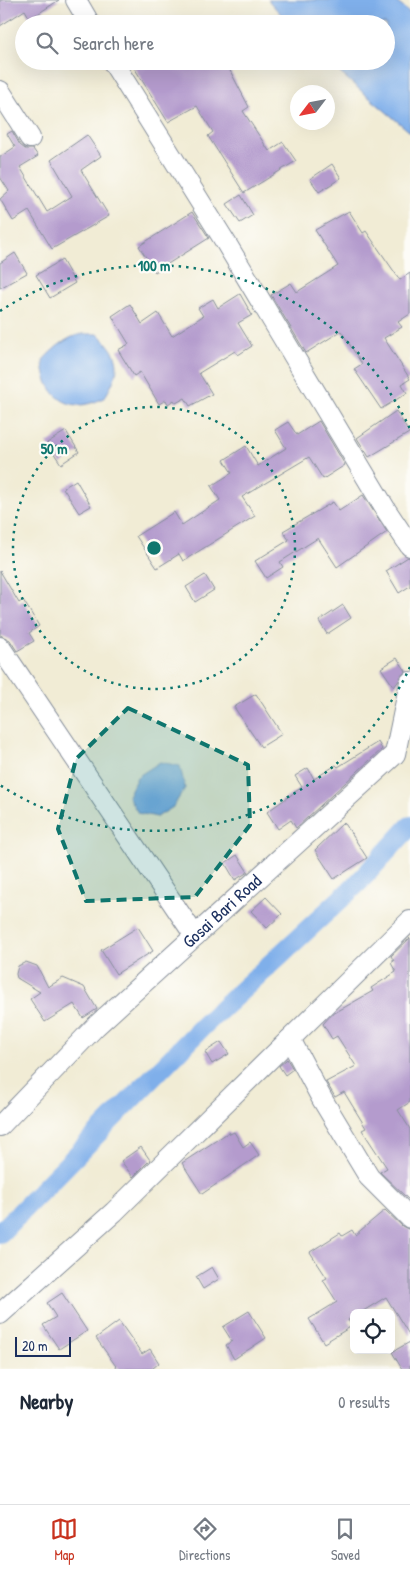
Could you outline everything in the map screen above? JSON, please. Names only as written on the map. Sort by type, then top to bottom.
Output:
[{"type":"street","points":[[76,0],[85,15]]},
{"type":"street","points":[[118,70],[226,243],[386,510],[410,546]]},
{"type":"street","points":[[0,92],[30,138]]},
{"type":"street","points":[[0,647],[195,936]]},
{"type":"street","name":"Gosai Bari Road","points":[[0,1126],[96,1026],[395,754],[410,682]]},
{"type":"street","points":[[0,1314],[114,1212],[410,921]]},
{"type":"street","points":[[290,1039],[322,1099],[369,1177],[410,1218]]},
{"type":"highlighted area","points":[[128,708],[248,765],[250,825],[195,897],[86,901],[58,829],[76,759]]},
{"type":"water","points":[[268,0],[394,0],[410,13],[410,132],[337,70],[395,70],[395,15],[282,15]]},
{"type":"water","points":[[83,334],[98,334],[106,342],[115,356],[117,370],[105,397],[93,403],[81,405],[71,404],[62,400],[54,393],[48,384],[43,360],[66,340]]},
{"type":"water","points":[[160,762],[180,766],[185,788],[173,807],[157,817],[138,813],[128,796],[137,777]]},
{"type":"building","points":[[0,0],[59,0],[36,15],[28,15],[25,10],[0,26]]},
{"type":"building","points":[[136,70],[230,70],[249,107],[243,111],[269,151],[283,142],[296,161],[244,193],[208,136],[213,132],[197,106],[168,122]]},
{"type":"building","points":[[12,131],[20,145],[25,149],[33,149],[38,156],[20,167],[47,212],[72,196],[51,160],[87,135],[101,156],[81,170],[109,216],[52,249],[29,211],[13,221],[0,199],[9,191],[0,177],[0,157],[15,147],[7,134]]},
{"type":"building","points":[[332,164],[341,178],[319,192],[310,179]]},
{"type":"building","points":[[241,195],[253,215],[240,223],[227,204]]},
{"type":"building","points":[[349,211],[363,233],[366,231],[400,280],[410,273],[410,314],[398,322],[402,327],[384,338],[410,379],[402,384],[407,393],[381,409],[354,369],[362,364],[341,331],[306,353],[271,295],[291,283],[297,292],[338,266],[315,230]]},
{"type":"building","points":[[192,212],[209,238],[155,272],[139,246]]},
{"type":"building","points":[[15,253],[27,273],[0,288],[0,263]]},
{"type":"building","points":[[62,260],[75,283],[50,298],[36,275]]},
{"type":"building","points":[[240,294],[252,315],[238,323],[252,346],[238,355],[235,351],[199,373],[212,394],[190,406],[185,398],[176,403],[174,400],[168,404],[166,400],[159,404],[140,372],[134,376],[118,350],[129,344],[112,316],[130,304],[142,324],[158,313],[172,336],[203,316],[198,308],[213,299],[218,308]]},
{"type":"building","points":[[396,411],[409,433],[369,457],[357,438]]},
{"type":"building","points":[[319,421],[345,465],[323,479],[309,457],[242,497],[255,516],[183,561],[179,554],[157,568],[136,536],[174,512],[182,525],[220,500],[211,486],[232,473],[224,460],[246,446],[258,466],[286,448],[275,430],[288,422],[297,435]]},
{"type":"building","points":[[66,431],[79,452],[61,464],[47,443]]},
{"type":"building","points":[[76,480],[91,506],[79,513],[63,488]]},
{"type":"building","points":[[363,495],[387,532],[337,567],[318,538],[280,562],[283,567],[266,578],[255,561],[289,540],[283,531],[333,502],[339,511]]},
{"type":"building","points":[[408,557],[410,558],[410,586],[399,593],[386,571]]},
{"type":"building","points":[[0,571],[19,603],[23,600],[39,626],[29,633],[34,641],[17,651],[10,640],[0,635]]},
{"type":"building","points":[[205,575],[214,590],[195,602],[186,587]]},
{"type":"building","points":[[343,605],[351,618],[327,634],[319,621]]},
{"type":"building","points":[[397,658],[406,671],[394,687],[381,668]]},
{"type":"building","points":[[256,694],[282,734],[261,747],[234,707]]},
{"type":"building","points":[[378,742],[382,749],[296,828],[291,820],[278,829],[267,812],[302,787],[295,776],[308,768],[314,779],[336,765],[338,767]]},
{"type":"building","points":[[344,822],[367,858],[334,879],[315,850]]},
{"type":"building","points":[[237,855],[248,872],[235,880],[225,863]]},
{"type":"building","points":[[266,897],[282,914],[267,928],[251,911]]},
{"type":"building","points":[[138,927],[153,951],[116,974],[101,950]]},
{"type":"building","points":[[410,938],[410,1102],[398,1110],[410,1129],[410,1201],[380,1172],[387,1168],[362,1130],[366,1128],[344,1092],[335,1097],[326,1082],[356,1066],[337,1036],[332,1039],[323,1024],[331,1015],[373,991],[371,988],[396,972],[391,963],[394,961],[391,956]]},
{"type":"building","points":[[26,962],[37,966],[48,987],[63,978],[84,987],[97,1009],[83,1018],[74,1004],[45,1022],[30,999],[40,992],[17,978],[18,966]]},
{"type":"building","points":[[221,1042],[229,1054],[212,1064],[205,1052]]},
{"type":"building","points":[[287,1059],[293,1069],[285,1075],[279,1066]]},
{"type":"building","points":[[229,1132],[230,1134],[234,1132],[243,1147],[250,1142],[259,1155],[202,1194],[182,1163]]},
{"type":"building","points":[[141,1147],[150,1160],[133,1177],[121,1161]]},
{"type":"building","points":[[385,1210],[402,1226],[410,1230],[410,1336],[386,1297],[366,1309],[350,1309],[350,1319],[348,1320],[350,1327],[324,1343],[309,1319],[337,1302],[323,1280],[327,1278],[310,1252],[340,1233],[342,1236],[352,1230],[355,1235]]},
{"type":"building","points":[[212,1267],[219,1279],[203,1289],[196,1277]]},
{"type":"building","points":[[62,1293],[87,1331],[59,1349],[43,1325],[56,1317],[47,1303]]},
{"type":"building","points":[[249,1311],[266,1338],[234,1359],[226,1345],[232,1341],[223,1327]]},
{"type":"building","points":[[119,1321],[142,1354],[150,1349],[159,1363],[152,1369],[118,1369],[96,1338]]},
{"type":"building","points":[[410,1342],[410,1369],[402,1369],[393,1354],[395,1354],[395,1350]]},
{"type":"waterway","points":[[0,1233],[204,1025],[358,883],[410,826]]}]
